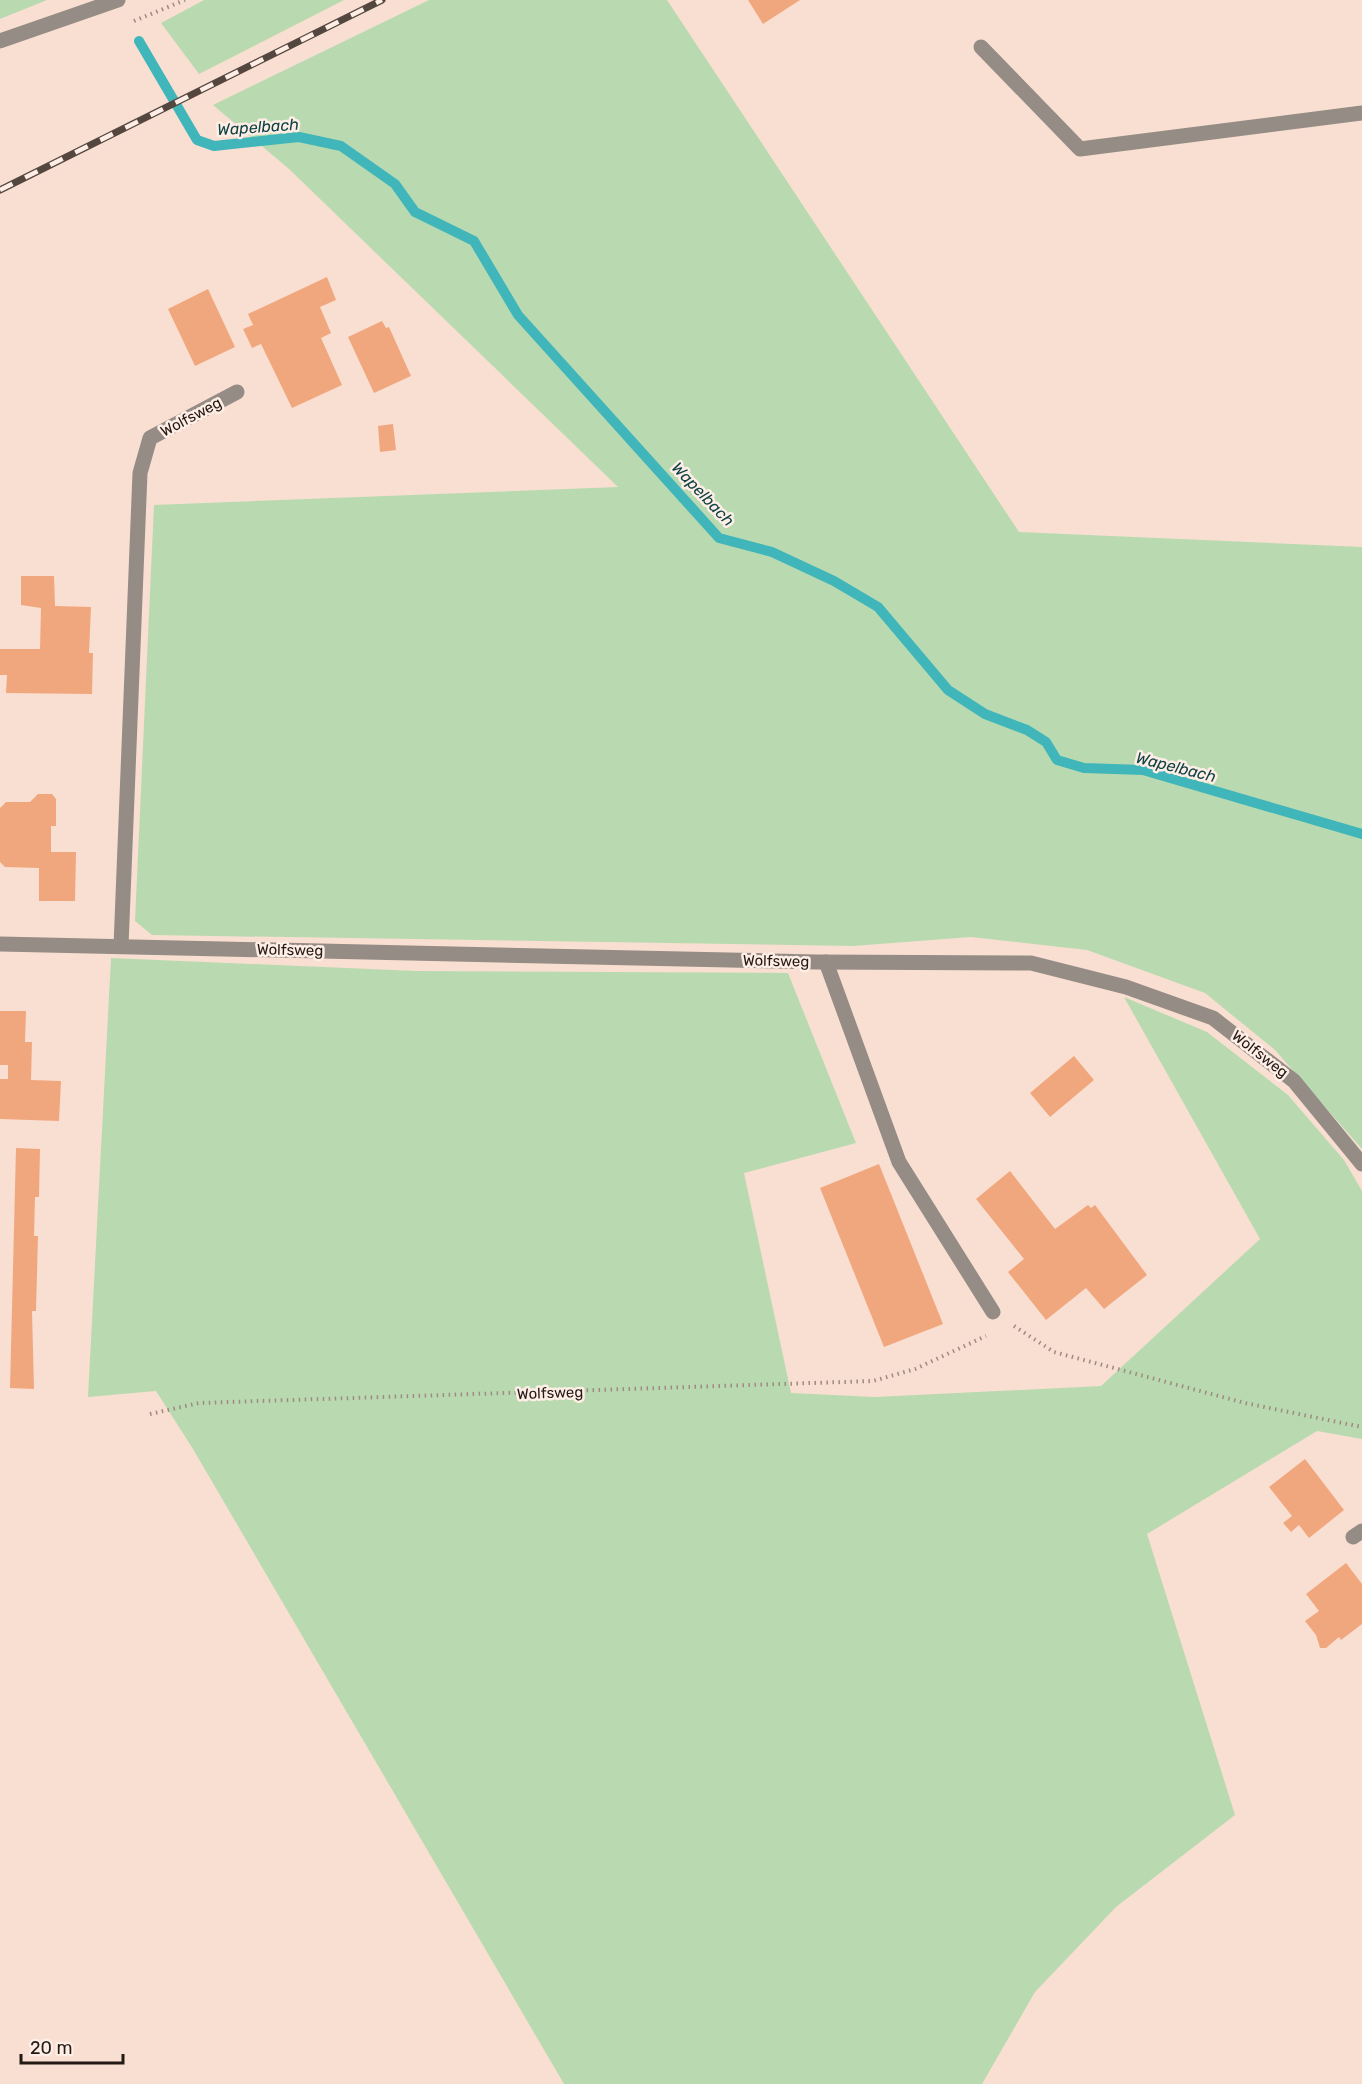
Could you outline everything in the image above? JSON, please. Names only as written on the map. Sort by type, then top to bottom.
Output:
[{"type":"street","points":[[0,41],[118,0]]},
{"type":"street","points":[[981,47],[1080,149],[1362,113]]},
{"type":"street","name":"Wolfsweg","points":[[121,946],[140,473],[150,438],[237,392]]},
{"type":"street","name":"Wolfsweg","points":[[0,944],[826,962],[1031,963],[1126,987],[1213,1018],[1294,1081],[1362,1164]]},
{"type":"street","points":[[826,962],[899,1162],[993,1312]]},
{"type":"path","points":[[993,1312],[1054,1352],[1245,1402],[1362,1427]]},
{"type":"path","name":"Wolfsweg","points":[[150,1414],[199,1403],[873,1381],[915,1369],[990,1334]]},
{"type":"green space","points":[[0,0],[47,0],[0,19]]},
{"type":"green space","points":[[204,0],[344,0],[199,74],[161,23]]},
{"type":"green space","points":[[429,0],[667,0],[1019,532],[1362,547],[1362,1149],[1275,1050],[1205,993],[1087,950],[971,937],[853,946],[152,935],[135,921],[154,505],[618,487],[289,169],[213,105]]},
{"type":"green space","points":[[111,958],[416,971],[788,973],[856,1143],[744,1173],[791,1393],[875,1397],[1101,1386],[1260,1239],[1124,997],[1207,1032],[1288,1095],[1344,1160],[1362,1191],[1362,1439],[1317,1431],[1147,1534],[1235,1815],[1116,1907],[1035,1992],[982,2084],[564,2084],[193,1449],[156,1391],[88,1397]]},
{"type":"building","points":[[748,0],[800,0],[763,24]]},
{"type":"building","points":[[327,277],[336,300],[320,307],[331,333],[321,338],[342,385],[292,408],[261,344],[252,348],[243,329],[253,325],[248,314]]},
{"type":"building","points":[[208,289],[235,347],[195,366],[168,309]]},
{"type":"building","points":[[382,321],[386,328],[389,327],[411,376],[374,393],[348,337]]},
{"type":"building","points":[[393,424],[396,450],[380,452],[378,426]]},
{"type":"building","points":[[21,576],[54,576],[55,606],[91,607],[89,653],[93,653],[92,694],[6,693],[7,675],[0,675],[0,649],[40,649],[41,608],[21,605]]},
{"type":"building","points":[[38,794],[52,794],[56,799],[56,826],[51,826],[51,852],[76,852],[75,901],[39,901],[39,868],[5,867],[0,862],[0,808],[6,802],[30,802]]},
{"type":"building","points":[[0,1011],[26,1011],[25,1042],[32,1042],[31,1080],[61,1081],[59,1121],[0,1119],[0,1079],[8,1079],[8,1065],[0,1065]]},
{"type":"building","points":[[1074,1056],[1094,1080],[1050,1117],[1030,1093]]},
{"type":"building","points":[[16,1148],[40,1149],[39,1197],[35,1197],[34,1236],[38,1236],[36,1311],[32,1311],[34,1389],[10,1388]]},
{"type":"building","points":[[879,1164],[943,1324],[884,1347],[820,1188]]},
{"type":"building","points":[[1010,1171],[1055,1229],[1088,1205],[1091,1208],[1095,1205],[1147,1275],[1104,1309],[1086,1288],[1046,1320],[1008,1272],[1024,1259],[976,1199]]},
{"type":"building","points":[[1305,1459],[1344,1510],[1309,1538],[1299,1525],[1291,1532],[1283,1523],[1292,1516],[1269,1487]]},
{"type":"building","points":[[1346,1563],[1362,1584],[1362,1624],[1341,1640],[1339,1637],[1326,1648],[1320,1648],[1316,1635],[1305,1621],[1319,1611],[1306,1594]]},
{"type":"waterway","name":"Wapelbach","points":[[139,41],[197,140],[214,146],[299,137],[341,146],[395,184],[415,212],[474,241],[518,315],[719,538],[772,552],[834,581],[878,607],[948,690],[985,714],[1027,730],[1046,742],[1057,760],[1084,768],[1143,770],[1362,834]]},
{"type":"railway","points":[[0,190],[382,0]]}]
